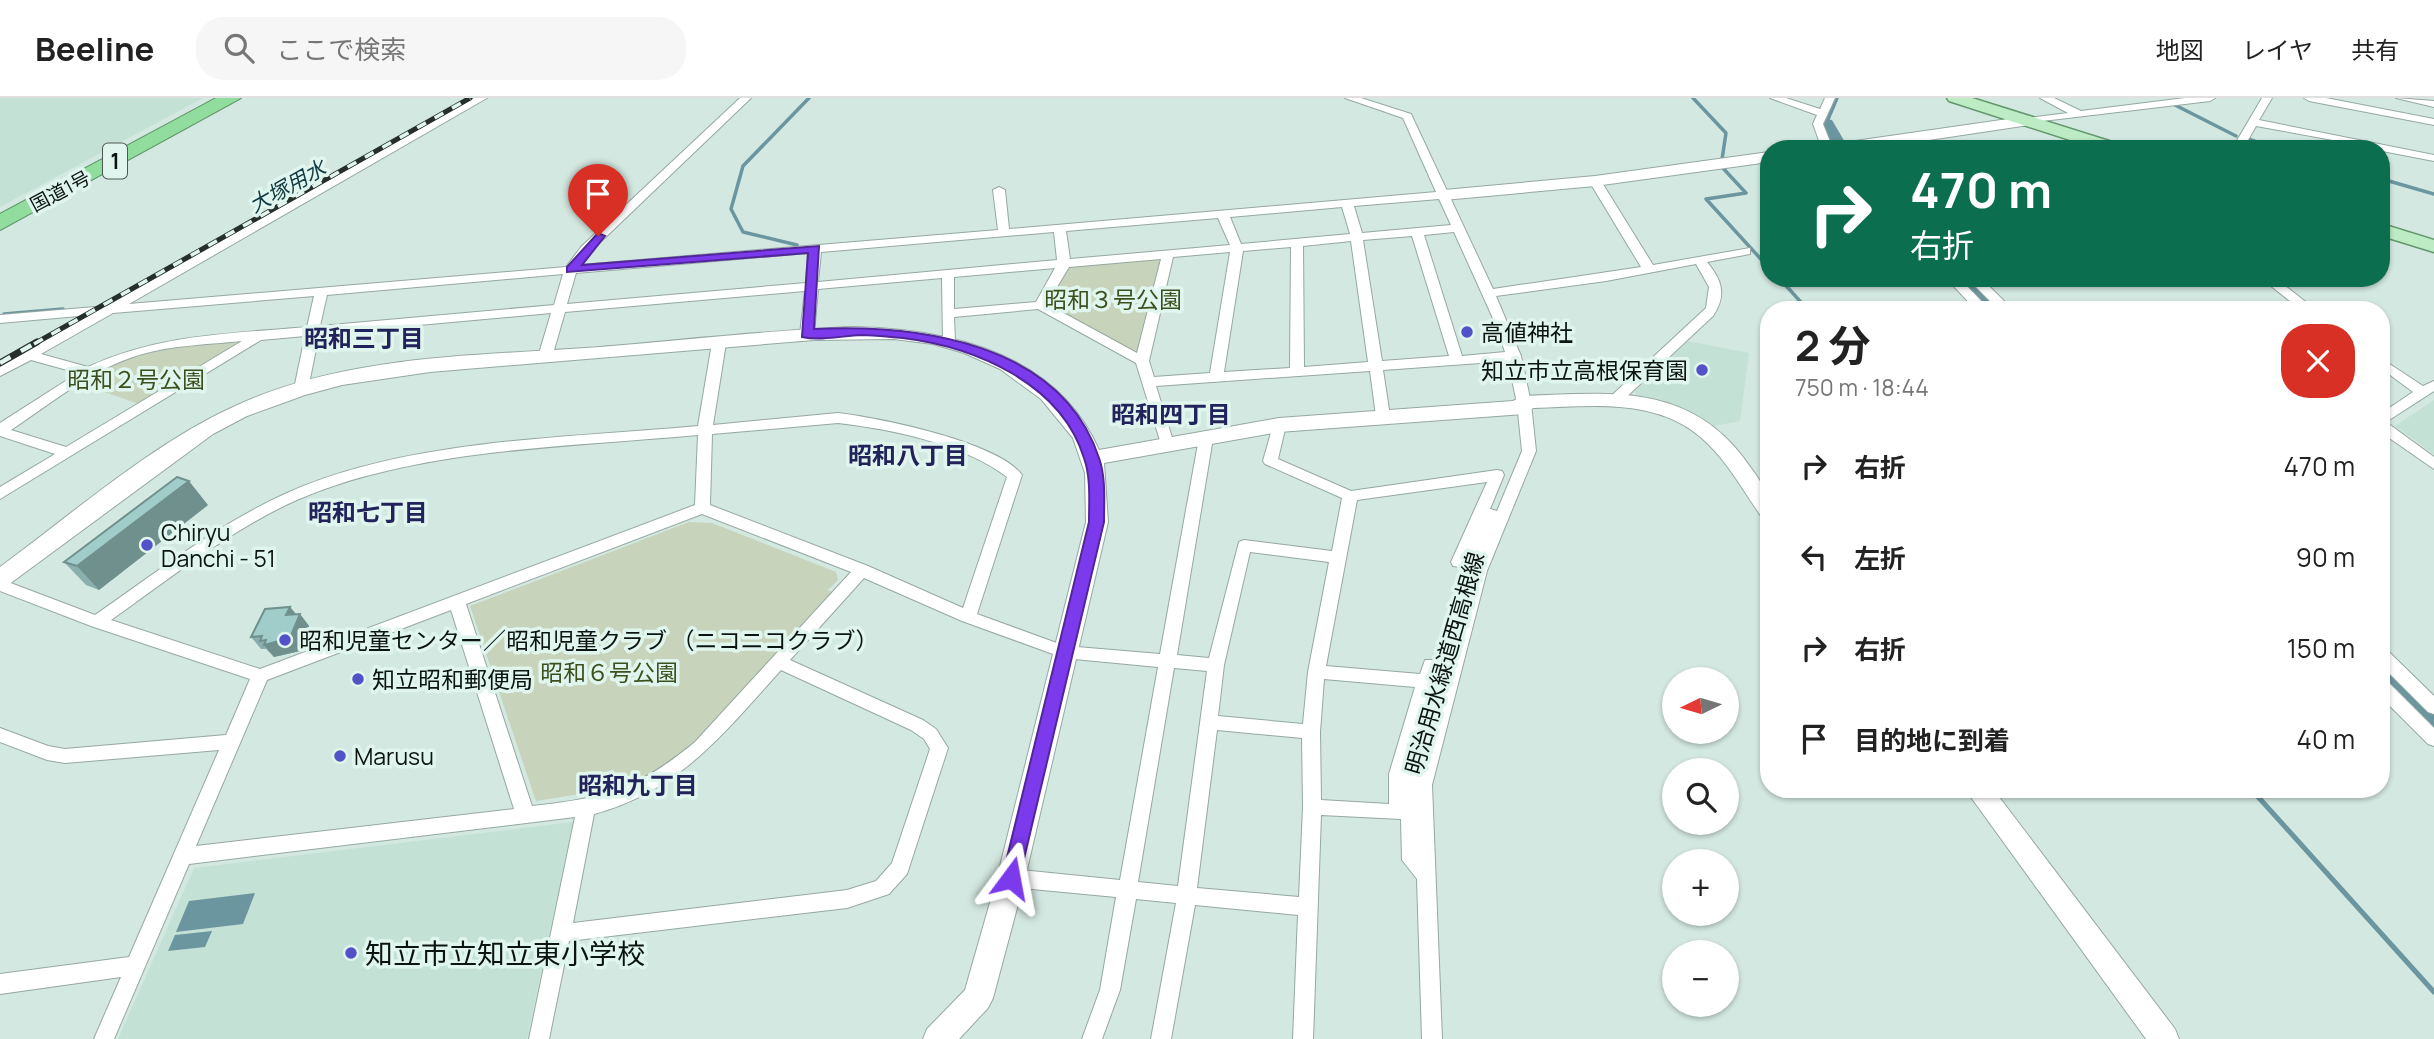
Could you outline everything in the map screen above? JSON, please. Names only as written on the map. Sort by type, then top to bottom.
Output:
[{"type":"highway","name":"国道1号","points":[[0,214],[217,98]]},
{"type":"highway","name":"国道1号","points":[[0,223],[231,98]]},
{"type":"main road","points":[[1955,98],[2088,140]]},
{"type":"main road","points":[[2390,232],[2434,246]]},
{"type":"street","points":[[0,372],[482,98]]},
{"type":"street","points":[[545,357],[571,269],[585,250],[746,98]]},
{"type":"street","points":[[1350,98],[1399,114]]},
{"type":"street","points":[[1312,807],[1398,812],[1398,774],[1408,733],[1438,682],[1479,571],[1529,452],[1509,356],[1490,293],[1392,98]]},
{"type":"street","points":[[1775,98],[1823,113]]},
{"type":"street","points":[[1830,98],[1818,124],[1834,140]]},
{"type":"street","points":[[2045,98],[2081,115]]},
{"type":"street","points":[[1897,140],[2210,98]]},
{"type":"street","points":[[2242,140],[2267,98]]},
{"type":"street","points":[[2309,98],[2362,103],[2434,122]]},
{"type":"street","points":[[2402,98],[2434,104]]},
{"type":"street","points":[[2253,122],[2344,140]]},
{"type":"street","points":[[2390,149],[2434,158]]},
{"type":"street","points":[[0,319],[1347,204],[1595,181],[1760,159]]},
{"type":"street","points":[[1595,181],[1649,269]]},
{"type":"street","points":[[999,190],[1004,233]]},
{"type":"street","points":[[1347,204],[1357,238],[1383,416]]},
{"type":"street","points":[[1216,377],[1237,248],[1223,215]]},
{"type":"street","points":[[1040,305],[1064,264],[1059,228]]},
{"type":"street","points":[[0,431],[89,372],[125,355],[167,344],[1456,229]]},
{"type":"street","points":[[1456,229],[1509,356]]},
{"type":"street","points":[[1417,233],[1456,359]]},
{"type":"street","points":[[1297,243],[1297,372]]},
{"type":"street","points":[[807,334],[815,249]]},
{"type":"street","points":[[1490,293],[1746,251]]},
{"type":"street","points":[[1167,444],[1142,361],[1168,254]]},
{"type":"street","points":[[1615,400],[1707,316],[1716,304],[1718,294],[1712,275],[1699,260]]},
{"type":"street","points":[[948,275],[948,341]]},
{"type":"street","points":[[1961,287],[1975,301]]},
{"type":"street","points":[[1983,287],[1997,301]]},
{"type":"street","points":[[2279,287],[2298,301]]},
{"type":"street","points":[[301,389],[321,292]]},
{"type":"street","points":[[948,314],[1040,305],[1142,361]]},
{"type":"street","points":[[0,579],[156,464],[213,426],[255,404],[301,389],[376,372],[863,331],[948,341],[1000,361],[1026,375],[1052,397],[1075,424],[1092,458],[1097,487],[1097,522],[1011,878],[978,998],[939,1039]]},
{"type":"street","points":[[0,494],[64,452],[259,336]]},
{"type":"street","points":[[702,508],[705,429],[719,342]]},
{"type":"street","points":[[29,355],[89,372]]},
{"type":"street","points":[[1149,382],[1509,356]]},
{"type":"street","points":[[2390,368],[2428,389],[2390,414]]},
{"type":"street","points":[[1092,458],[1279,425],[1615,400],[1671,411],[1706,429],[1760,499]]},
{"type":"street","points":[[97,622],[224,533],[293,496],[357,472],[450,453],[705,429],[849,419],[901,428],[1008,468],[1015,475],[1013,488],[968,617]]},
{"type":"street","points":[[1279,425],[1270,461],[1350,496],[1497,475],[1466,541],[1438,682],[1423,785],[1432,1039]]},
{"type":"street","points":[[0,431],[64,452]]},
{"type":"street","points":[[2390,432],[2434,464]]},
{"type":"street","points":[[1092,1039],[1110,990],[1206,438]]},
{"type":"street","points":[[1303,1039],[1312,807],[1311,732],[1316,673],[1350,496]]},
{"type":"street","points":[[0,585],[97,622],[260,676],[702,508],[862,570],[968,617],[1064,652],[1216,665]]},
{"type":"street","points":[[1161,1039],[1187,894],[1216,665],[1244,546],[1339,558]]},
{"type":"street","points":[[183,856],[525,813],[586,808],[637,793],[673,772],[701,747],[862,570]]},
{"type":"street","points":[[457,603],[525,813]]},
{"type":"street","points":[[562,933],[848,899],[883,887],[900,868],[939,748],[930,734],[916,726],[779,662]]},
{"type":"street","points":[[2390,664],[2434,706]]},
{"type":"street","points":[[1316,673],[1438,682]]},
{"type":"street","points":[[104,1039],[260,676]]},
{"type":"street","points":[[2390,695],[2434,739]]},
{"type":"street","points":[[1208,722],[1311,732]]},
{"type":"street","points":[[0,735],[47,754],[65,756],[232,742]]},
{"type":"street","points":[[1985,798],[2164,1039]]},
{"type":"street","points":[[540,1039],[586,808]]},
{"type":"street","points":[[1011,878],[1307,907]]},
{"type":"street","points":[[0,984],[135,965]]},
{"type":"shaded area","points":[[0,98],[203,98],[0,207]]},
{"type":"shaded area","name":"知立市立高根保育園","points":[[1688,341],[1749,353],[1740,421],[1714,426],[1673,405],[1636,396],[1635,391]]},
{"type":"shaded area","points":[[2434,400],[2434,454],[2395,426]]},
{"type":"shaded area","name":"知立市立知立東小学校","points":[[573,822],[527,1039],[118,1039],[194,868]]},
{"type":"green space","name":"昭和３号公園","points":[[1155,258],[1161,262],[1140,349],[1131,351],[1047,306],[1068,267]]},
{"type":"green space","name":"昭和２号公園","points":[[234,342],[237,346],[139,404],[79,383],[118,363],[154,352]]},
{"type":"green space","name":"昭和６号公園","points":[[689,522],[712,523],[836,572],[838,580],[828,590],[835,593],[698,744],[667,770],[607,798],[605,790],[536,801],[470,606]]},
{"type":"water","points":[[255,893],[243,924],[176,932],[189,901]]},
{"type":"water","points":[[212,931],[205,947],[168,951],[175,935]]},
{"type":"building","points":[[177,477],[189,481],[77,566],[64,562]]},
{"type":"building","points":[[290,607],[286,615],[300,614],[290,638],[264,645],[266,640],[260,641],[262,636],[251,637],[265,609]]},
{"type":"waterway","points":[[797,245],[743,232],[731,209],[743,166],[809,98]]},
{"type":"waterway","points":[[1693,98],[1726,133],[1721,166],[1746,193],[1706,199],[1760,258]]},
{"type":"waterway","points":[[1826,124],[1837,98]]},
{"type":"waterway","points":[[2175,105],[2236,136]]},
{"type":"waterway","points":[[1826,124],[1836,140]]},
{"type":"waterway","points":[[2390,181],[2434,194]]},
{"type":"waterway","points":[[1787,287],[1800,301]]},
{"type":"waterway","points":[[1971,287],[1985,301]]},
{"type":"waterway","name":"大塚用水","points":[[4,314],[63,309]]},
{"type":"waterway","points":[[2390,680],[2434,722]]},
{"type":"waterway","points":[[2259,798],[2434,992]]},
{"type":"railway","points":[[34,344],[470,98]]},
{"type":"railway","points":[[0,363],[37,342]]},
{"type":"place","name":"高値神社","points":[[1467,332]]},
{"type":"place","name":"知立市立高根保育園","points":[[1702,370]]},
{"type":"place","name":"Chiryu Danchi - 51","points":[[147,545]]},
{"type":"place","name":"昭和児童センター／昭和児童クラブ （ニコニコクラブ）","points":[[285,640]]},
{"type":"place","name":"知立昭和郵便局","points":[[358,679]]},
{"type":"place","name":"Marusu","points":[[340,756]]},
{"type":"place","name":"知立市立知立東小学校","points":[[351,953]]},
{"type":"district","name":"昭和三丁目","points":[[364,337]]},
{"type":"district","name":"昭和四丁目","points":[[1171,413]]},
{"type":"district","name":"昭和八丁目","points":[[908,454]]},
{"type":"district","name":"昭和七丁目","points":[[368,511]]},
{"type":"district","name":"昭和九丁目","points":[[638,784]]},
{"type":"route","points":[[598,236],[571,269],[815,249],[807,334],[863,331],[948,341],[1000,361],[1026,375],[1052,397],[1075,424],[1092,458],[1097,487],[1097,522],[1011,878]]}]
